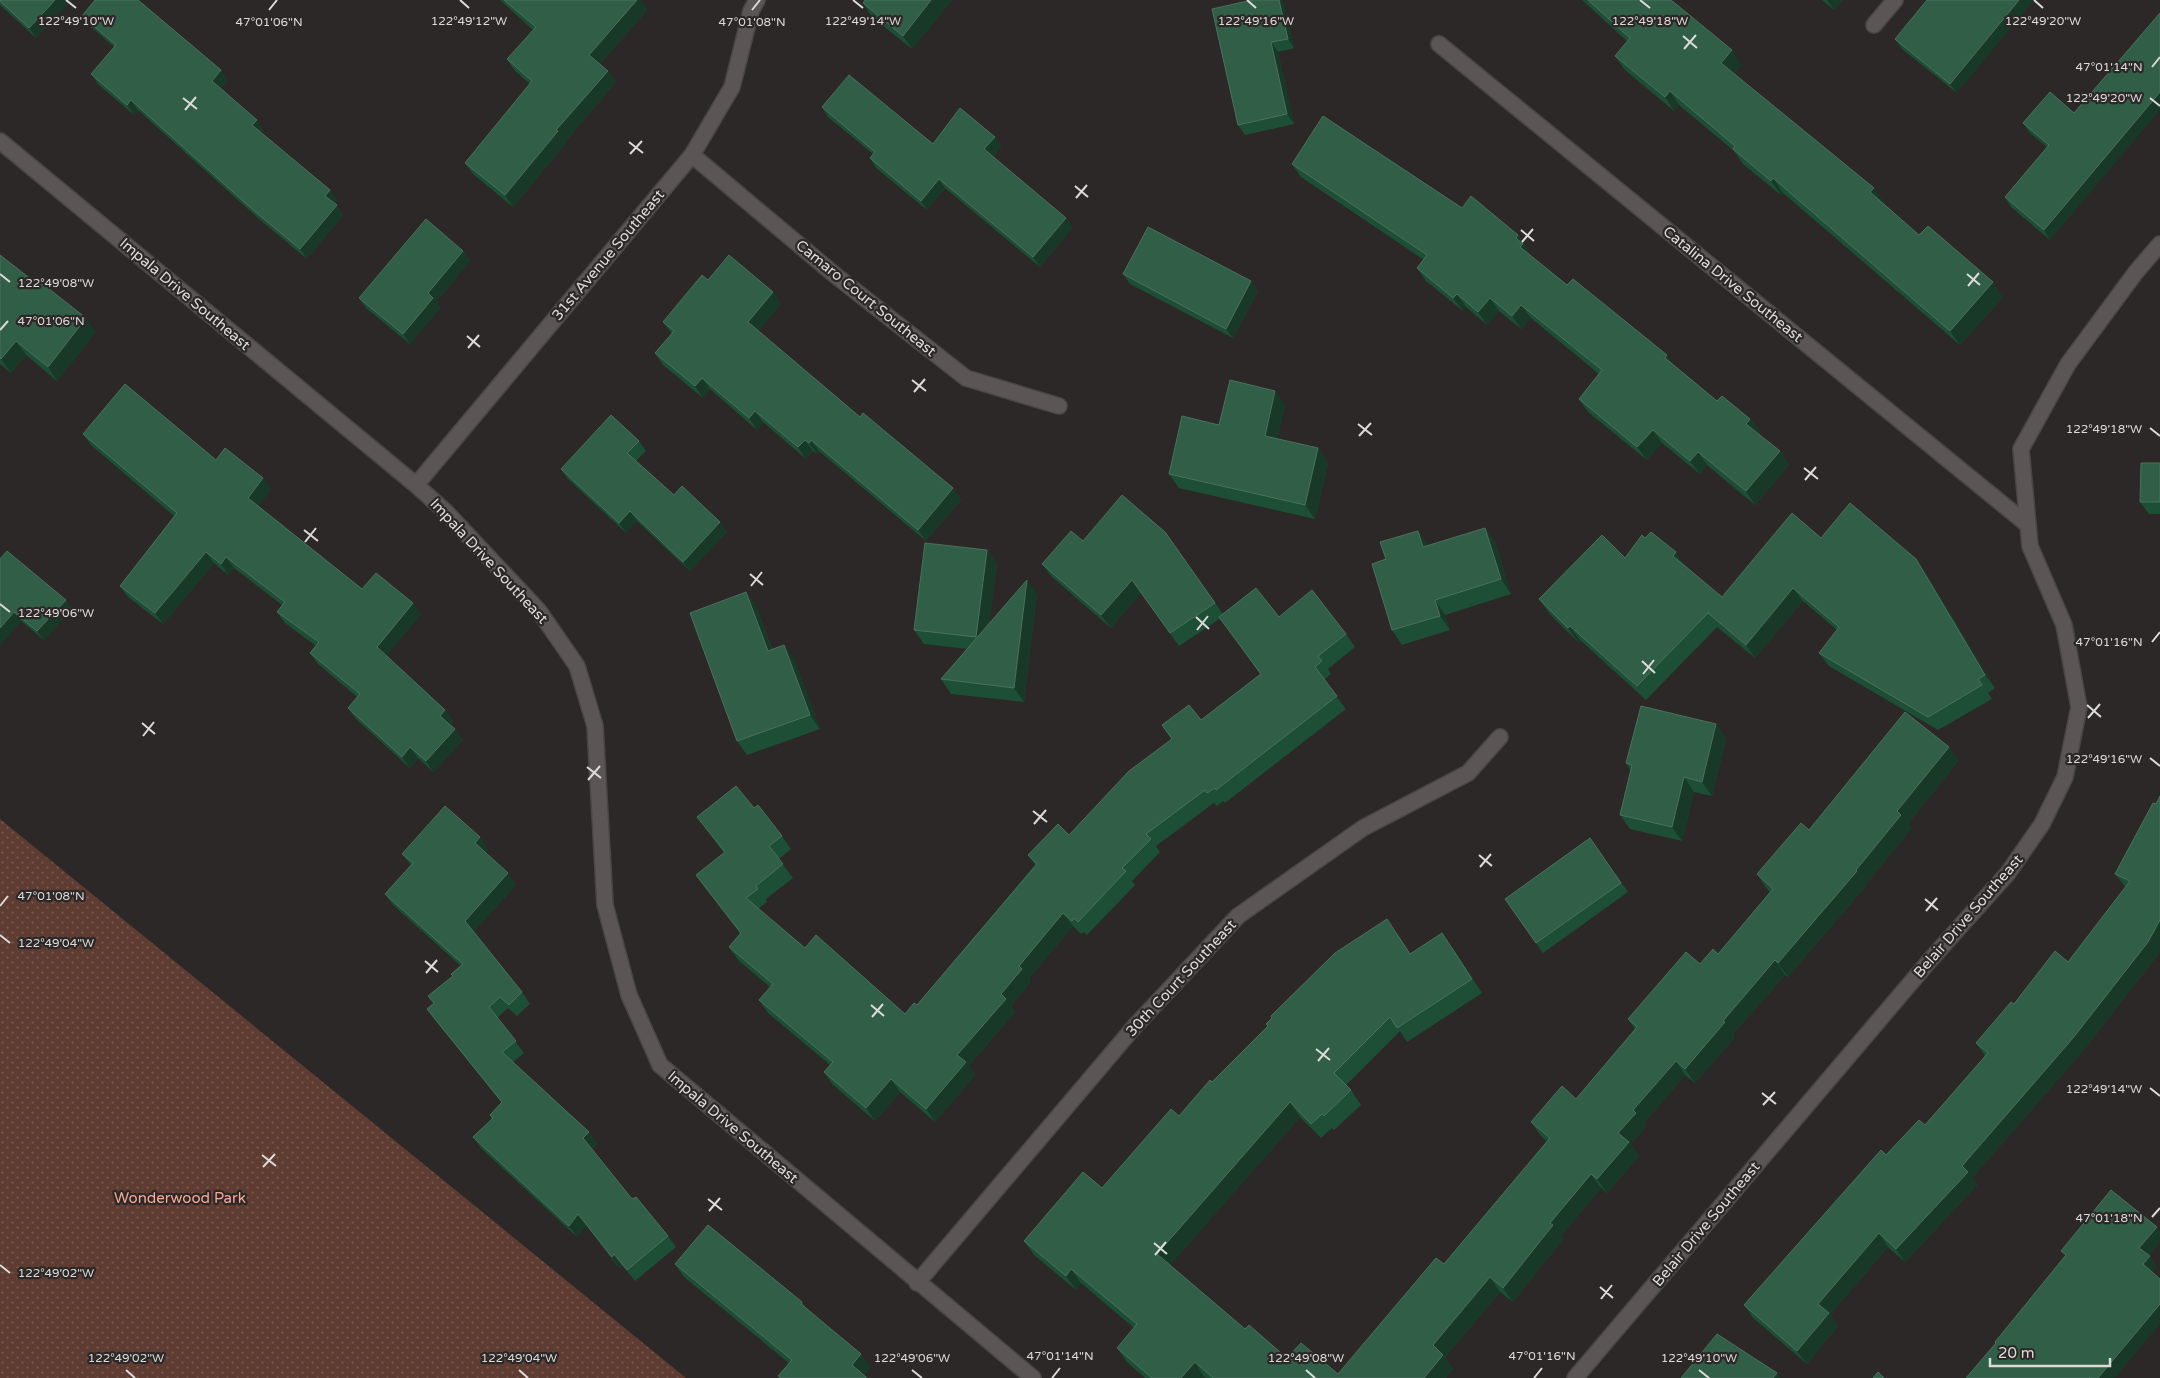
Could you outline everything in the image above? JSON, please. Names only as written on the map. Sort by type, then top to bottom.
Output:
[{"type":"street","name":"31st Avenue Southeast","points":[[416,485],[692,155],[732,87],[751,11],[757,0]]},
{"type":"street","points":[[1874,25],[1895,0]]},
{"type":"street","name":"Catalina Drive Southeast","points":[[1439,44],[2028,525]]},
{"type":"street","name":"Impala Drive Southeast","points":[[0,140],[416,485],[446,512],[539,611],[577,666],[595,726],[605,906],[629,996],[660,1065],[917,1283],[1033,1378]]},
{"type":"street","name":"Camaro Court Southeast","points":[[692,155],[835,275],[966,378],[1060,406]]},
{"type":"street","name":"Belair Drive Southeast","points":[[1575,1378],[1931,959],[2008,873],[2042,824],[2065,776],[2079,707],[2064,625],[2030,546],[2021,449],[2068,364],[2136,272],[2160,244]]},
{"type":"street","name":"30th Court Southeast","points":[[917,1283],[1135,1026],[1238,916],[1363,828],[1468,773],[1500,737]]},
{"type":"green space","name":"Wonderwood Park","points":[[0,819],[686,1378],[0,1378]]},
{"type":"building","points":[[0,0],[55,0],[29,28]]},
{"type":"building","points":[[95,0],[138,0],[221,70],[212,81],[257,120],[252,125],[330,190],[325,196],[337,205],[300,249],[252,209],[131,100],[127,105],[91,74],[116,45],[82,16]]},
{"type":"building","points":[[504,0],[637,0],[589,55],[608,71],[556,130],[558,131],[505,195],[465,163],[532,81],[507,59],[536,27]]},
{"type":"building","points":[[865,0],[931,0],[903,36],[863,3]]},
{"type":"building","points":[[1252,0],[1279,0],[1288,39],[1271,42],[1287,114],[1238,125],[1212,9]]},
{"type":"building","points":[[1588,0],[1671,0],[1732,50],[1721,63],[1874,188],[1870,192],[1919,235],[1928,226],[1993,282],[1950,331],[1773,178],[1771,181],[1733,149],[1735,146],[1670,91],[1665,97],[1615,56],[1630,38]]},
{"type":"building","points":[[1927,0],[2019,0],[1950,84],[1895,39]]},
{"type":"building","points":[[2160,13],[2160,92],[2044,230],[2005,197],[2049,145],[2023,123],[2050,92],[2074,113]]},
{"type":"building","points":[[849,75],[933,144],[960,108],[995,137],[984,149],[1066,218],[1033,257],[939,179],[921,201],[870,158],[875,152],[822,107]]},
{"type":"building","points":[[1323,116],[1462,208],[1471,196],[1518,235],[1516,238],[1523,244],[1520,247],[1567,285],[1573,279],[1667,355],[1665,358],[1717,401],[1722,396],[1750,419],[1746,424],[1780,451],[1746,491],[1698,452],[1690,461],[1653,430],[1637,447],[1579,399],[1602,370],[1521,305],[1512,316],[1490,298],[1478,312],[1457,294],[1453,298],[1417,268],[1427,255],[1292,164]]},
{"type":"building","points":[[426,219],[463,251],[428,293],[433,298],[403,334],[359,298]]},
{"type":"building","points":[[1148,227],[1251,281],[1226,329],[1123,274]]},
{"type":"building","points":[[0,255],[37,284],[39,281],[86,318],[48,367],[16,341],[0,358]]},
{"type":"building","points":[[729,255],[773,292],[748,322],[860,417],[863,413],[953,488],[918,530],[811,440],[809,443],[805,440],[798,447],[755,411],[749,418],[702,378],[695,386],[655,353],[674,331],[663,322],[702,275],[708,280]]},
{"type":"building","points":[[1230,380],[1275,391],[1265,436],[1318,448],[1305,505],[1169,474],[1182,416],[1219,425]]},
{"type":"building","points":[[125,384],[216,460],[225,448],[263,478],[248,498],[362,589],[376,573],[413,603],[377,647],[445,710],[440,716],[455,729],[426,761],[410,747],[402,757],[348,708],[360,694],[310,653],[319,642],[277,612],[285,602],[226,557],[221,564],[206,552],[155,613],[120,586],[177,513],[83,434]]},
{"type":"building","points":[[611,415],[639,441],[627,453],[674,495],[682,486],[720,522],[683,562],[630,511],[619,523],[561,469]]},
{"type":"building","points":[[2141,463],[2160,463],[2160,502],[2140,502]]},
{"type":"building","points":[[1122,495],[1165,532],[1215,603],[1170,633],[1132,580],[1101,615],[1042,564],[1071,531],[1083,541]]},
{"type":"building","points":[[1850,503],[1916,559],[1985,675],[1978,679],[1982,685],[1928,717],[1819,653],[1839,627],[1793,588],[1746,645],[1708,613],[1637,686],[1570,626],[1568,628],[1539,599],[1602,535],[1625,558],[1642,535],[1645,538],[1651,532],[1676,552],[1673,556],[1722,597],[1792,513],[1821,538]]},
{"type":"building","points":[[1485,528],[1501,579],[1435,600],[1440,616],[1392,630],[1372,564],[1386,559],[1380,542],[1418,531],[1423,547]]},
{"type":"building","points":[[925,543],[987,550],[976,637],[914,630]]},
{"type":"building","points":[[7,551],[66,600],[37,631],[14,612],[0,628],[0,559]]},
{"type":"building","points":[[1027,580],[1014,688],[941,679]]},
{"type":"building","points":[[1256,588],[1279,617],[1312,590],[1346,634],[1318,656],[1322,661],[1315,667],[1337,696],[1216,790],[1215,788],[1207,793],[1205,790],[1146,834],[1151,839],[1122,868],[1126,871],[1078,922],[1074,918],[1072,921],[1063,913],[1019,966],[1022,969],[1001,994],[1006,999],[957,1055],[966,1062],[926,1109],[891,1079],[866,1108],[824,1072],[833,1062],[759,1000],[773,984],[729,947],[741,933],[696,875],[725,852],[697,817],[736,786],[754,808],[758,805],[782,836],[769,846],[783,864],[756,886],[758,889],[746,898],[805,948],[816,935],[905,1014],[914,1003],[917,1005],[1037,864],[1028,855],[1058,824],[1069,835],[1129,771],[1172,739],[1162,725],[1189,705],[1201,720],[1261,674],[1219,617]]},
{"type":"building","points":[[746,592],[768,651],[784,645],[810,715],[737,741],[690,613]]},
{"type":"building","points":[[1641,706],[1716,724],[1702,782],[1684,777],[1672,827],[1620,815],[1632,765],[1626,763]]},
{"type":"building","points":[[1905,712],[1949,747],[1897,811],[1901,815],[1857,871],[1778,963],[1775,960],[1685,1069],[1676,1061],[1633,1110],[1636,1113],[1618,1133],[1629,1142],[1597,1179],[1591,1174],[1550,1223],[1553,1225],[1503,1288],[1490,1277],[1433,1345],[1443,1355],[1424,1378],[1213,1378],[1195,1362],[1181,1378],[1152,1378],[1117,1348],[1137,1324],[1071,1269],[1066,1276],[1024,1241],[1083,1172],[1102,1188],[1171,1109],[1179,1116],[1210,1080],[1212,1082],[1268,1026],[1266,1024],[1272,1018],[1271,1016],[1335,953],[1387,919],[1410,954],[1442,933],[1472,979],[1397,1028],[1390,1017],[1334,1073],[1351,1090],[1324,1116],[1322,1114],[1311,1124],[1290,1102],[1157,1254],[1245,1329],[1249,1325],[1287,1358],[1301,1343],[1338,1374],[1436,1258],[1444,1264],[1550,1138],[1531,1122],[1562,1086],[1576,1099],[1637,1027],[1628,1019],[1686,952],[1700,964],[1713,949],[1718,954],[1773,889],[1757,874],[1801,823],[1809,830]]},
{"type":"building","points":[[2160,796],[2160,920],[2148,942],[2073,1038],[1962,1166],[1968,1172],[1896,1249],[1879,1233],[1818,1304],[1829,1313],[1797,1351],[1744,1305],[1881,1150],[1886,1155],[1919,1120],[1925,1125],[1988,1053],[1976,1043],[2011,1002],[2014,1004],[2055,951],[2068,962],[2130,881],[2115,874],[2153,803],[2156,804]]},
{"type":"building","points":[[445,806],[480,837],[475,843],[508,873],[465,921],[522,992],[509,1005],[500,997],[489,1007],[516,1041],[502,1052],[589,1132],[583,1138],[632,1199],[636,1197],[668,1236],[627,1270],[614,1254],[612,1257],[578,1214],[569,1226],[473,1137],[493,1118],[490,1115],[502,1102],[427,1009],[434,1003],[428,996],[453,976],[451,974],[463,964],[385,894],[413,863],[402,854]]},
{"type":"building","points":[[1590,838],[1621,883],[1536,943],[1505,899]]},
{"type":"building","points":[[2111,1190],[2157,1227],[2139,1248],[2150,1256],[2143,1264],[2160,1279],[2160,1304],[2098,1378],[1966,1378],[2066,1255],[2061,1251]]},
{"type":"building","points":[[708,1225],[802,1302],[801,1304],[861,1354],[852,1365],[867,1378],[781,1378],[778,1376],[792,1360],[675,1264]]},
{"type":"building","points":[[1717,1334],[1777,1373],[1773,1378],[1681,1378]]},
{"type":"building","points":[[1878,1372],[1884,1378],[1873,1378]]}]
